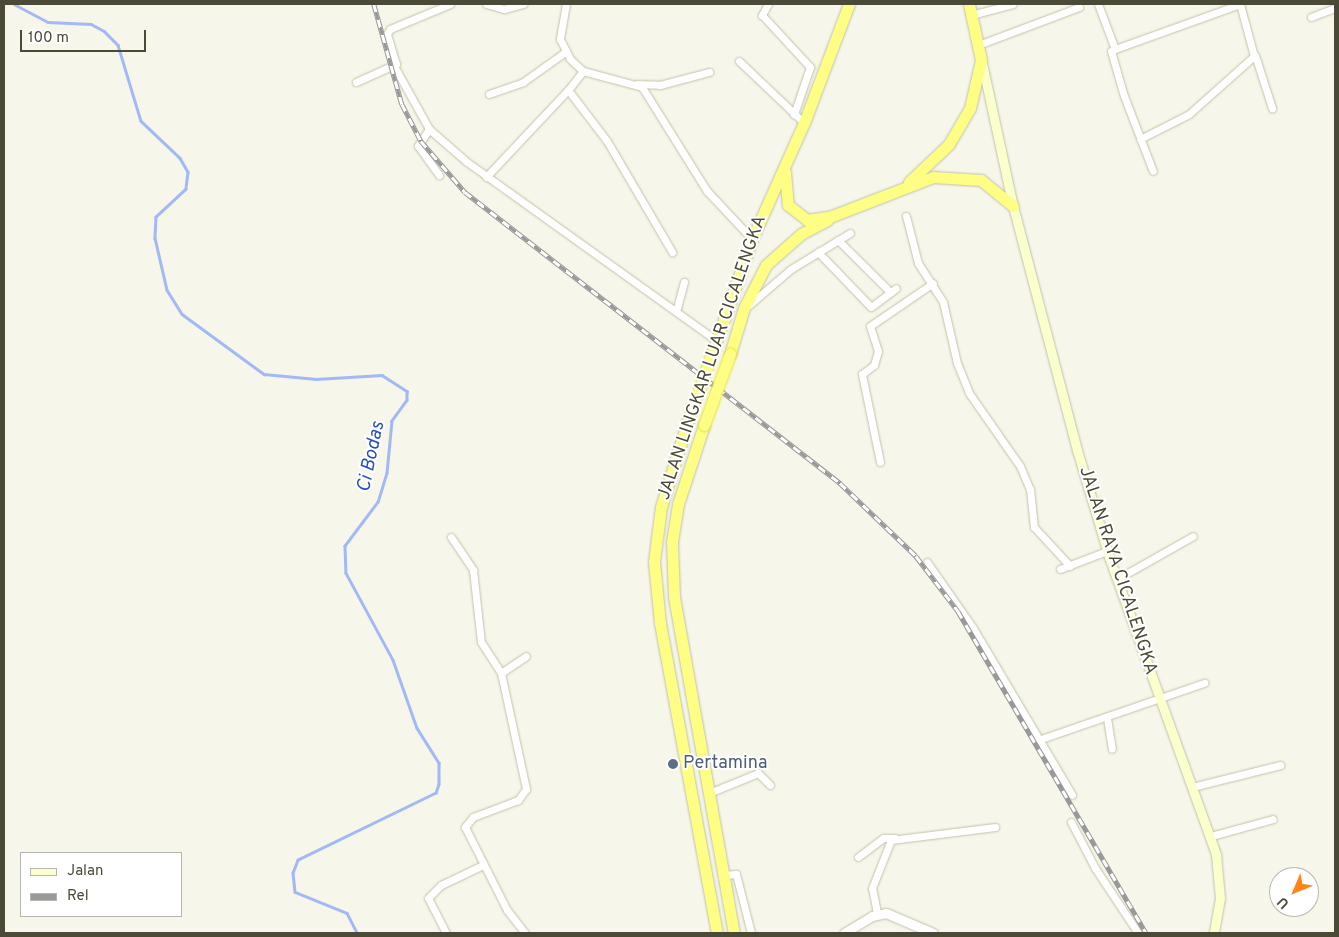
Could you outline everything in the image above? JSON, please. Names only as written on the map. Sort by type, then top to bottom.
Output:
[{"type":"highway","name":"JALAN LINGKAR LUAR CICALENGKA","points":[[717,933],[660,623],[654,562],[661,507],[688,420],[752,240],[804,123],[849,4]]},
{"type":"highway","points":[[906,185],[959,130],[970,108],[981,60],[970,9]]},
{"type":"highway","points":[[785,166],[788,205],[807,220],[832,216],[906,185],[933,177],[968,177],[995,190],[1013,206]]},
{"type":"highway","name":"JALAN LINGKAR LUAR CICALENGKA","points":[[734,933],[674,597],[672,542],[678,504],[744,308],[774,255],[832,216]]},
{"type":"main road","name":"JALAN RAYA CICALENGKA","points":[[981,60],[1013,206],[1107,551],[1211,836],[1219,889],[1214,933]]},
{"type":"street","points":[[356,82],[370,72],[394,66],[397,60],[388,31],[450,4]]},
{"type":"street","points":[[486,4],[504,9],[523,4]]},
{"type":"street","points":[[566,4],[560,39],[565,52],[583,71],[637,84],[660,85],[709,72]]},
{"type":"street","points":[[768,4],[762,15],[810,67],[794,114]]},
{"type":"street","points":[[970,9],[1013,4]]},
{"type":"street","points":[[1098,4],[1115,49],[1114,62],[1140,140],[1153,171]]},
{"type":"street","points":[[1115,49],[1240,4],[1272,108]]},
{"type":"street","points":[[978,45],[1079,7]]},
{"type":"street","points":[[1311,17],[1335,8]]},
{"type":"street","points":[[489,94],[523,82],[565,52]]},
{"type":"street","points":[[1140,140],[1189,114],[1255,55]]},
{"type":"street","points":[[739,60],[804,123]]},
{"type":"street","points":[[394,66],[429,129],[486,176],[616,267],[626,278],[677,308],[715,345]]},
{"type":"street","points":[[486,176],[568,90],[583,71]]},
{"type":"street","points":[[637,84],[707,191],[752,240]]},
{"type":"street","points":[[568,90],[606,141],[672,252]]},
{"type":"street","points":[[429,129],[418,146],[439,175]]},
{"type":"street","points":[[906,216],[918,263],[934,283],[969,393],[1030,486],[1034,527],[1070,566]]},
{"type":"street","points":[[744,308],[818,252],[850,233]]},
{"type":"street","points":[[818,252],[871,307],[893,290],[838,240]]},
{"type":"street","points":[[677,308],[684,282]]},
{"type":"street","points":[[880,462],[862,374],[874,365],[878,351],[870,326],[934,283]]},
{"type":"street","points":[[1117,579],[1193,536]]},
{"type":"street","points":[[451,538],[470,562],[483,648],[501,673],[526,789],[518,800],[467,823],[467,835],[507,910],[526,933]]},
{"type":"street","points":[[1060,568],[1070,566],[1107,551]]},
{"type":"street","points":[[927,562],[973,628],[1072,796]]},
{"type":"street","points":[[501,673],[526,656]]},
{"type":"street","points":[[1038,740],[1072,725],[1107,718],[1204,683]]},
{"type":"street","points":[[1107,718],[1112,749]]},
{"type":"street","points":[[1192,787],[1280,765]]},
{"type":"street","points":[[708,792],[758,773],[770,785]]},
{"type":"street","points":[[1211,836],[1273,819]]},
{"type":"street","points":[[1071,822],[1095,868],[1138,933]]},
{"type":"street","points":[[858,857],[884,838],[995,827]]},
{"type":"street","points":[[877,913],[872,888],[895,838]]},
{"type":"street","points":[[446,933],[428,898],[441,886],[483,865]]},
{"type":"street","points":[[723,875],[736,874],[751,933]]},
{"type":"street","points":[[844,933],[877,913],[910,920],[933,933]]},
{"type":"waterway","name":"Ci Bodas","points":[[14,4],[48,22],[91,24],[104,31],[118,45],[141,121],[180,158],[188,172],[186,189],[156,217],[155,238],[167,290],[182,314],[264,374],[316,379],[382,375],[407,391],[407,400],[392,421],[387,473],[378,502],[345,546],[346,573],[393,660],[417,728],[439,763],[439,784],[436,793],[298,860],[293,873],[295,892],[347,913],[357,933]]},
{"type":"railway","points":[[374,4],[402,104],[421,141],[465,192],[840,483],[916,556],[958,611],[1146,933]]},
{"type":"place","name":"Pertamina","points":[[673,764]]}]
